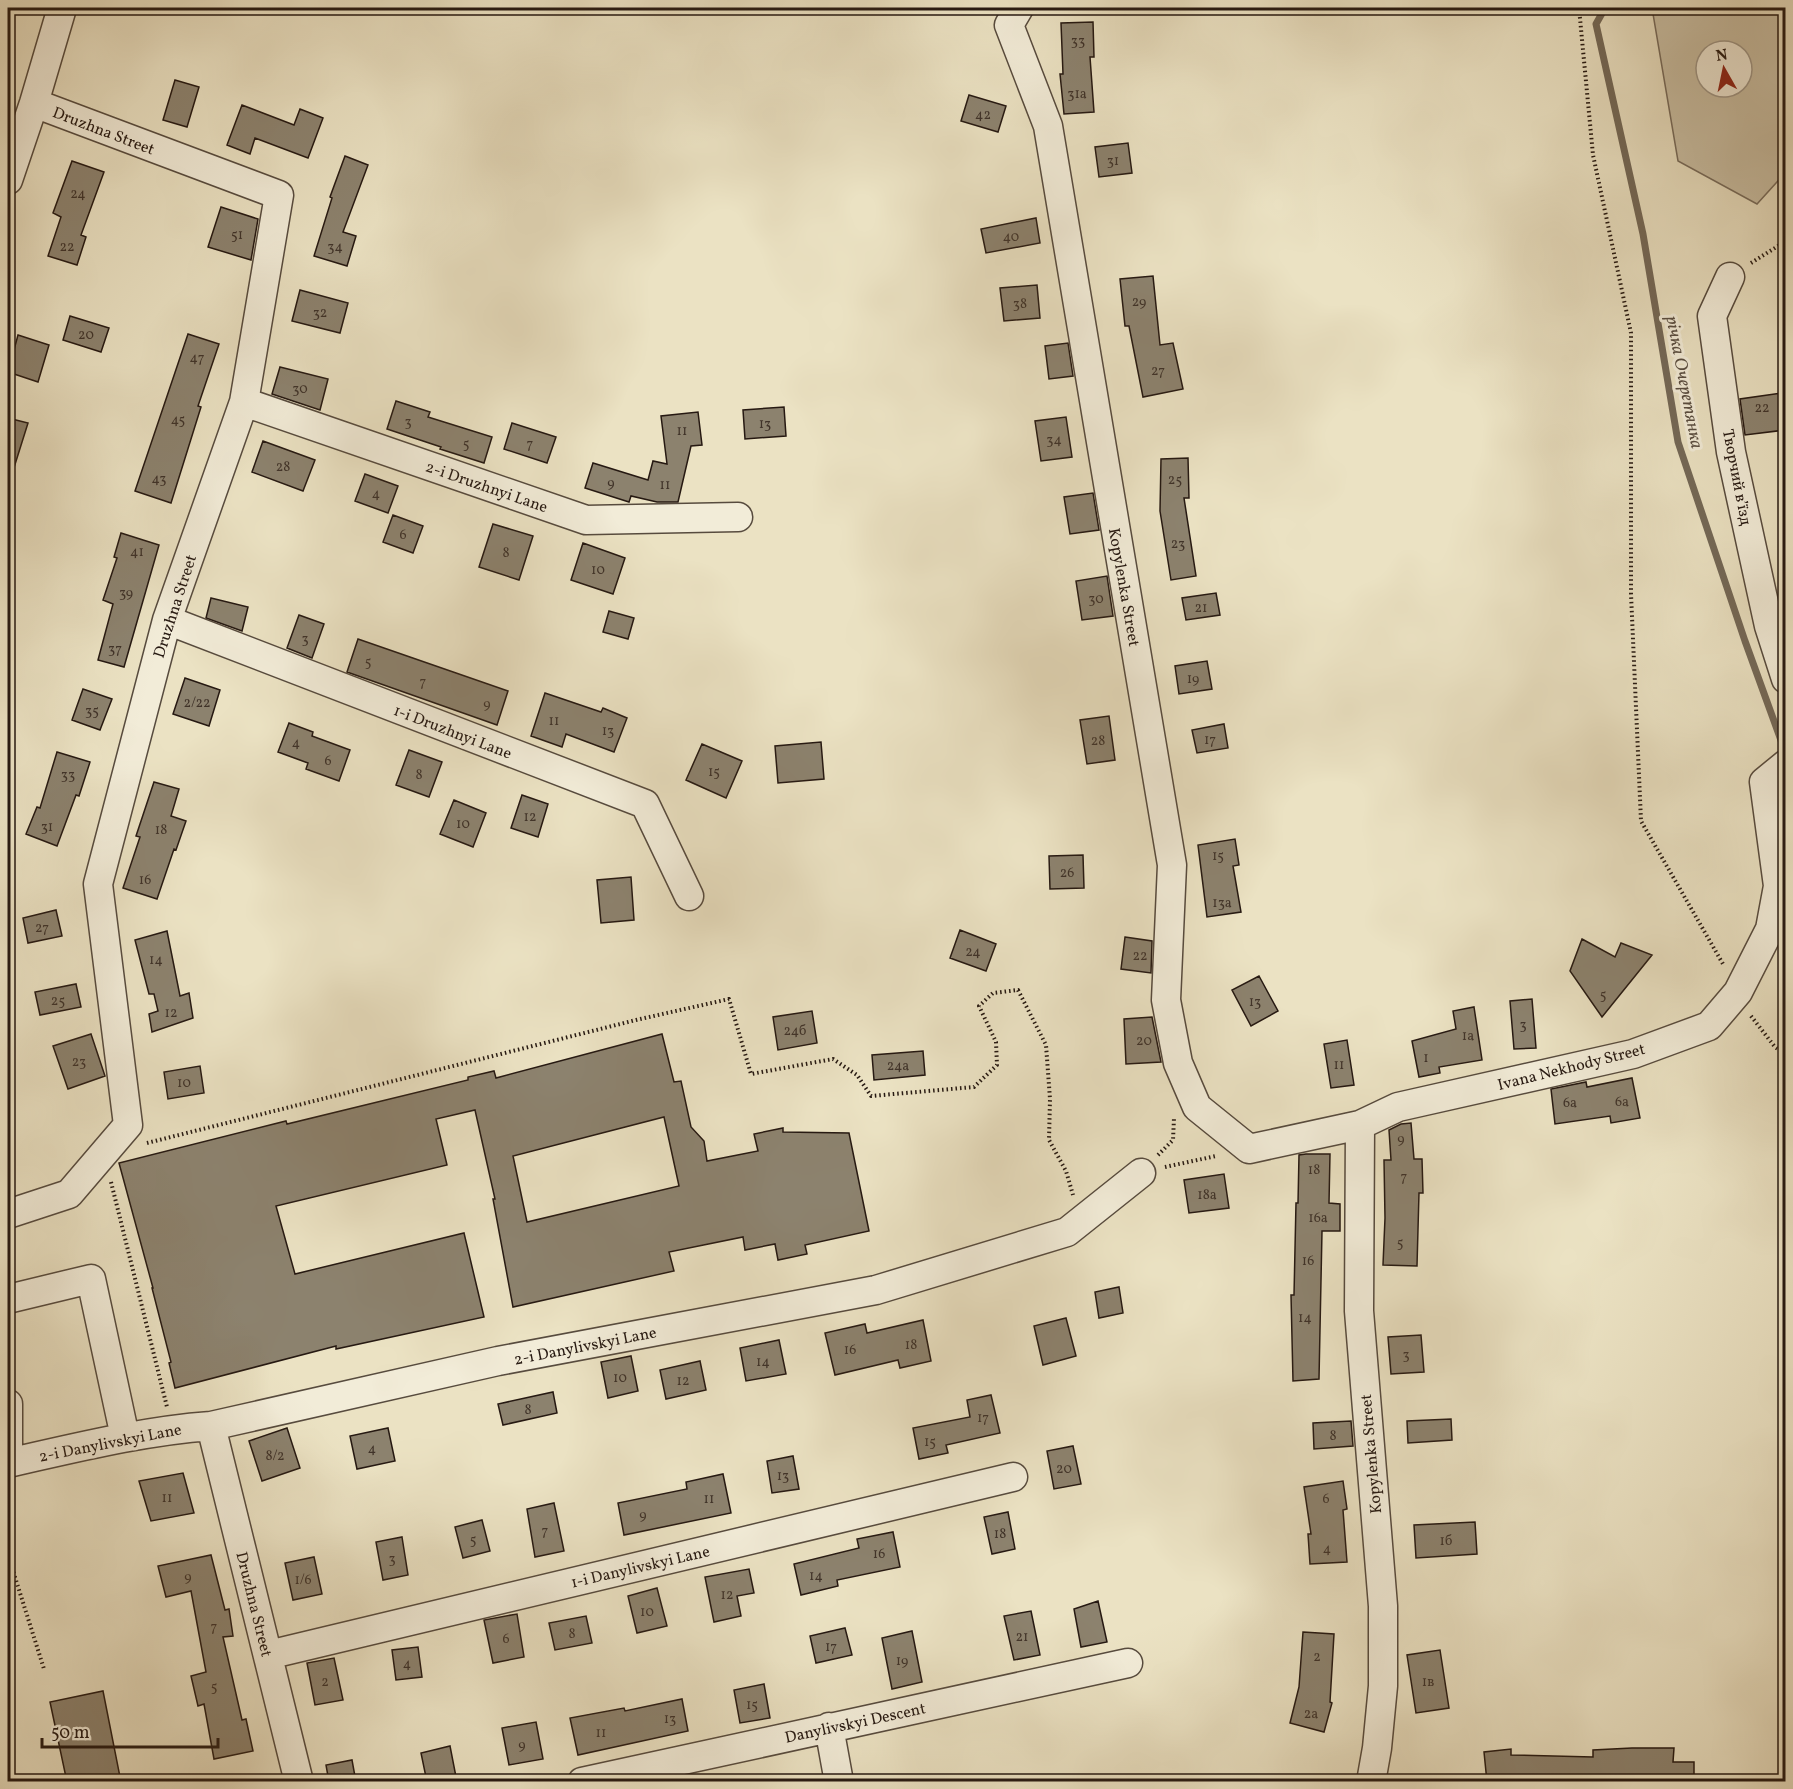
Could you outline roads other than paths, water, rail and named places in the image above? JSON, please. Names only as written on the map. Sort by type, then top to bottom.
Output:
[{"type":"street","points":[[8,180],[62,8]]},
{"type":"street","name":"Kopylenka Street","points":[[1019,8],[1009,25],[1048,126],[1172,865],[1166,1000],[1178,1062],[1197,1107],[1249,1149],[1360,1125],[1359,1311],[1383,1606],[1383,1686],[1371,1782]]},
{"type":"street","name":"Druzhna Street","points":[[8,1214],[69,1194],[128,1125],[99,884],[167,620],[244,402],[279,195],[34,103]]},
{"type":"street","name":"Творчий в’їзд","points":[[1730,277],[1712,316],[1731,452],[1769,626],[1785,679]]},
{"type":"street","name":"2-i Druzhnyi Lane","points":[[244,402],[586,520],[738,517]]},
{"type":"street","name":"1-i Druzhnyi Lane","points":[[167,620],[645,804],[689,896]]},
{"type":"street","name":"Ivana Nekhody Street","points":[[1360,1125],[1398,1107],[1633,1054],[1709,1026],[1738,992],[1770,929],[1778,886],[1764,782],[1785,764]]},
{"type":"street","name":"2-i Danylivskyi Lane","points":[[8,1462],[124,1437],[172,1429],[211,1426],[498,1361],[876,1290],[1067,1232],[1141,1173]]},
{"type":"street","points":[[8,1299],[91,1279],[124,1437]]},
{"type":"street","points":[[8,1404],[8,1462]]},
{"type":"street","name":"Druzhna Street","points":[[211,1426],[299,1782]]},
{"type":"street","name":"1-i Danylivskyi Lane","points":[[268,1654],[1013,1477]]},
{"type":"street","name":"Danylivskyi Descent","points":[[599,1780],[829,1727],[1128,1663]]},
{"type":"street","points":[[829,1727],[839,1782]]},
{"type":"waterway","name":"річка Очеретянка","points":[[1605,8],[1596,24],[1643,234],[1678,442],[1786,754]]}]
